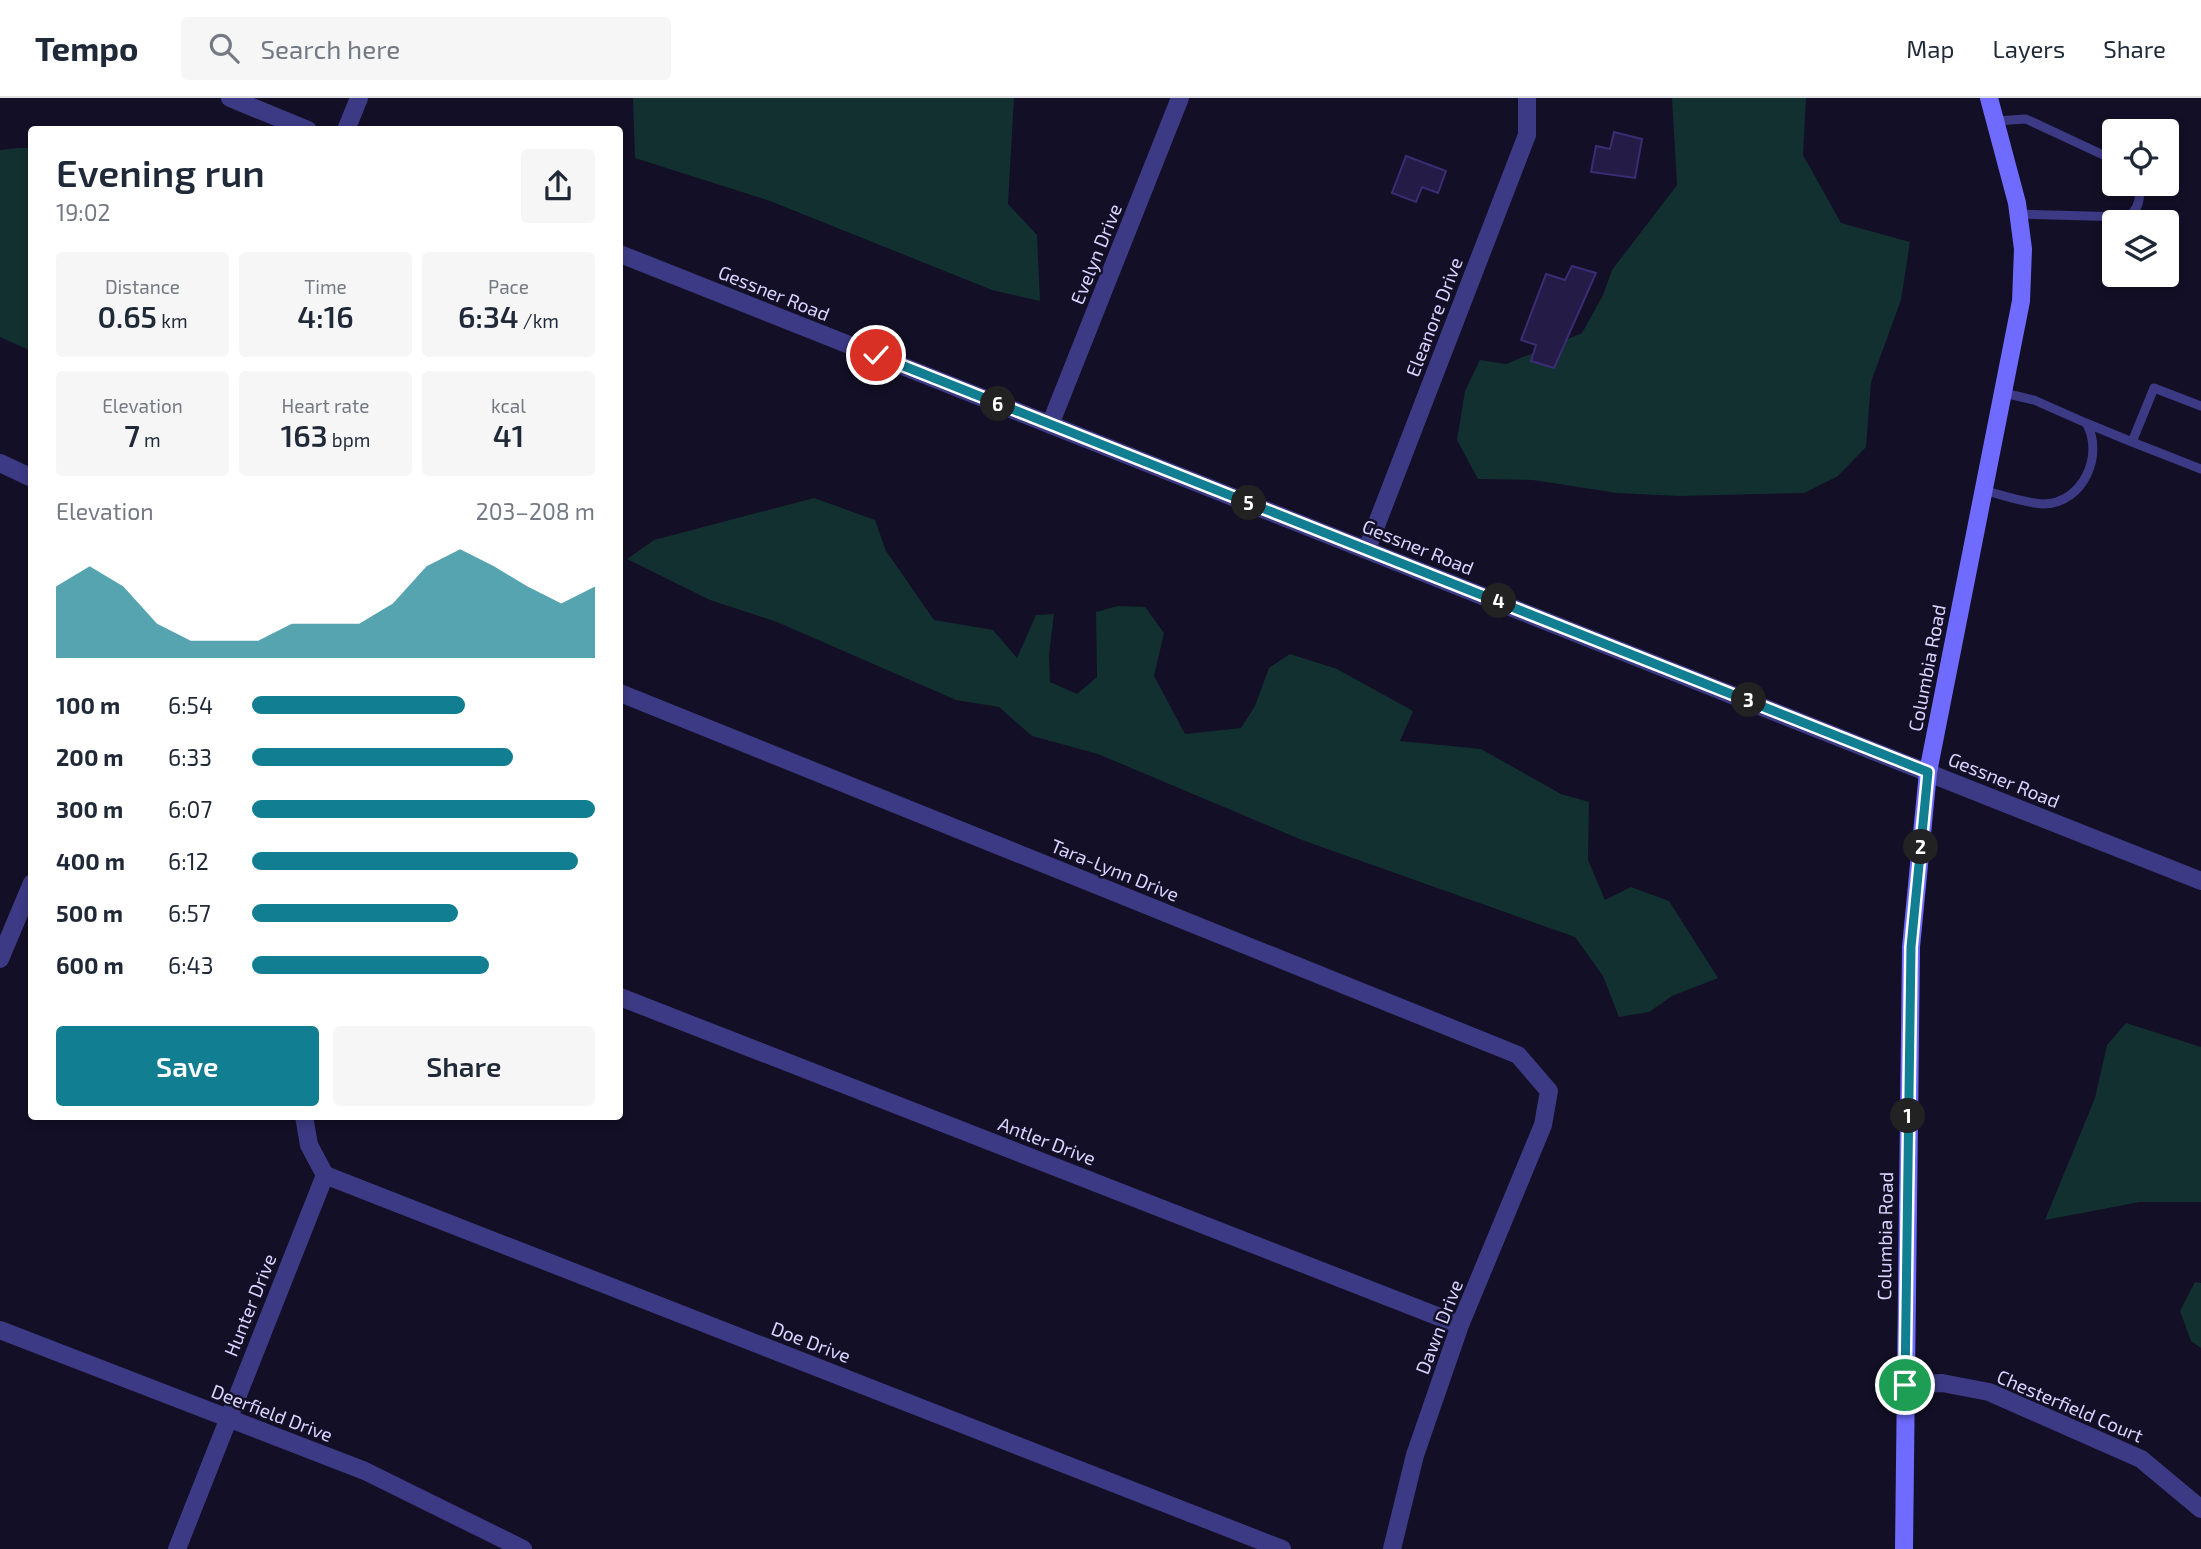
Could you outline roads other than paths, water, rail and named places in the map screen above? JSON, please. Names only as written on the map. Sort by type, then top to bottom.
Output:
[{"type":"main road","name":"Columbia Road","points":[[1904,1549],[1911,947],[1928,772],[2021,300],[2023,249],[2018,214],[1989,98]]},
{"type":"street","points":[[230,98],[298,126]]},
{"type":"street","points":[[348,126],[359,98]]},
{"type":"street","name":"Evelyn Drive","points":[[1050,425],[1180,98]]},
{"type":"street","name":"Eleanore Drive","points":[[1367,549],[1527,135],[1527,98]]},
{"type":"street","name":"Gessner Road","points":[[623,255],[2201,881]]},
{"type":"street","points":[[0,463],[28,476]]},
{"type":"street","name":"Tara-Lynn Drive","points":[[623,693],[1517,1055],[1549,1091],[1544,1125]]},
{"type":"street","points":[[0,959],[28,892]]},
{"type":"street","name":"Antler Drive","points":[[623,998],[1460,1325]]},
{"type":"street","points":[[305,1120],[309,1145],[325,1175]]},
{"type":"street","name":"Dawn Drive","points":[[1392,1549],[1415,1455],[1460,1325],[1544,1125]]},
{"type":"street","name":"Hunter Drive","points":[[177,1549],[325,1175]]},
{"type":"street","name":"Doe Drive","points":[[325,1175],[1282,1549]]},
{"type":"street","name":"Deerfield Drive","points":[[0,1330],[365,1471],[523,1549]]},
{"type":"street","name":"Chesterfield Court","points":[[1905,1385],[1942,1382],[1989,1392],[2141,1459],[2201,1509]]},
{"type":"lane","points":[[1995,121],[2026,119],[2102,154]]},
{"type":"lane","points":[[2018,214],[2127,217],[2133,213],[2140,196]]},
{"type":"lane","points":[[2132,442],[2154,388],[2201,406]]},
{"type":"lane","points":[[2004,393],[2034,400],[2201,469]]},
{"type":"lane","points":[[1983,490],[2044,504],[2062,501],[2085,480],[2094,458],[2094,439],[2086,423]]}]
